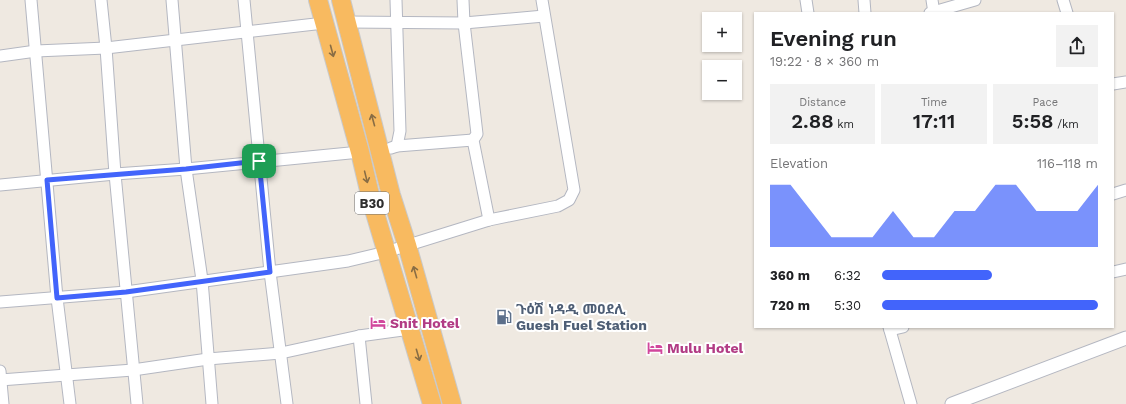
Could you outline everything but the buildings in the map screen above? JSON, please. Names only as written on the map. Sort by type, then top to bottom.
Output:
[{"type":"highway","name":"B30","points":[[318,0],[360,152],[372,203],[432,404]]},
{"type":"highway","name":"B30","points":[[341,0],[389,149],[392,195],[452,404]]},
{"type":"highway","points":[[403,307],[423,301]]},
{"type":"street","points":[[31,0],[57,298],[70,404]]},
{"type":"street","points":[[101,0],[136,404]]},
{"type":"street","points":[[172,0],[186,169],[202,280],[212,404]]},
{"type":"street","points":[[244,0],[270,272],[287,404]]},
{"type":"street","points":[[389,149],[400,131],[396,0]]},
{"type":"street","points":[[463,0],[464,23],[477,134],[473,140],[489,220]]},
{"type":"street","points":[[0,302],[126,292],[202,280],[348,261],[386,252],[489,220],[558,206],[569,200],[574,190],[542,0]]},
{"type":"street","points":[[806,0],[808,12]]},
{"type":"street","points":[[864,0],[865,12]]},
{"type":"street","points":[[932,0],[932,12],[975,0]]},
{"type":"street","points":[[1062,0],[1067,12]]},
{"type":"street","points":[[347,22],[464,23],[544,16]]},
{"type":"street","points":[[0,56],[36,51],[106,48],[324,23]]},
{"type":"street","points":[[1114,84],[1126,82]]},
{"type":"street","points":[[389,149],[473,140]]},
{"type":"street","points":[[0,185],[360,152]]},
{"type":"street","points":[[1114,194],[1126,190]]},
{"type":"street","points":[[1114,272],[1126,269]]},
{"type":"street","points":[[3,404],[0,377],[133,370],[208,359],[281,353],[359,336],[410,328]]},
{"type":"street","points":[[890,329],[911,404]]},
{"type":"street","points":[[359,336],[366,404]]},
{"type":"street","points":[[952,404],[1126,338]]},
{"type":"place","name":"ጉዕሽ ነዳዲ መዐደሊ Guesh Fuel Station","points":[[504,317]]},
{"type":"place","name":"Snit Hotel","points":[[378,323]]},
{"type":"place","name":"Mulu Hotel","points":[[655,348]]},
{"type":"route","points":[[259,161],[270,272],[202,280],[126,292],[57,298],[47,180],[186,169],[259,161]]}]
